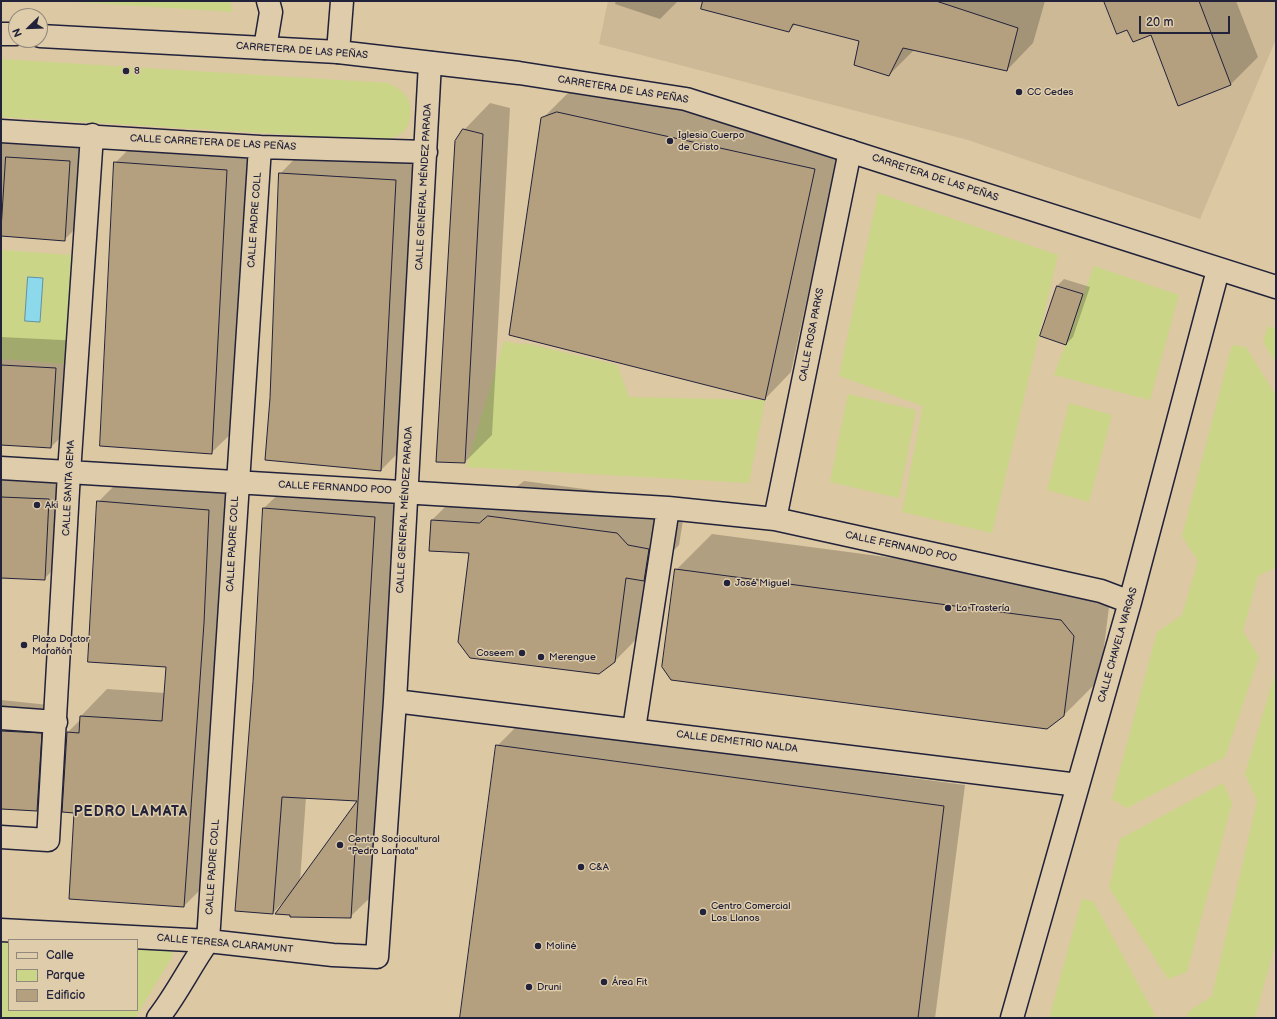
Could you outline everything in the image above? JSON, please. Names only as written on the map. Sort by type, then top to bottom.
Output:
[{"type":"street","points":[[265,48],[271,12],[268,1]]},
{"type":"street","points":[[338,52],[342,1]]},
{"type":"street","name":"CARRETERA DE LAS PEÑAS","points":[[48,36],[338,52],[519,73],[686,99],[1172,253],[1218,270],[1276,287]]},
{"type":"street","name":"CALLE GENERAL MÉNDEZ PARADA","points":[[377,957],[395,701],[405,492],[430,63]]},
{"type":"street","name":"CALLE CARRETERA DE LAS PEÑAS","points":[[1,131],[92,135],[260,147],[426,152]]},
{"type":"street","name":"CALLE SANTA GEMA","points":[[1,837],[48,840],[56,722],[69,473],[92,135]]},
{"type":"street","name":"CALLE PADRE COLL","points":[[208,941],[225,686],[236,482],[260,147]]},
{"type":"street","name":"CALLE ROSA PARKS","points":[[775,519],[850,151]]},
{"type":"street","name":"CALLE CHAVELA VARGAS","points":[[1012,1018],[1130,602],[1218,270]]},
{"type":"street","name":"CALLE FERNANDO POO","points":[[1,468],[668,508],[775,519],[1101,591],[1130,602]]},
{"type":"street","points":[[634,730],[668,508]]},
{"type":"street","name":"CALLE DEMETRIO NALDA","points":[[395,701],[1078,785]]},
{"type":"street","points":[[1,718],[56,722]]},
{"type":"street","name":"CALLE TERESA CLARAMUNT","points":[[1,930],[208,941],[333,955],[377,957]]},
{"type":"street","points":[[158,1018],[168,1005],[189,967],[208,941]]},
{"type":"shaded area","name":"CC Cedes","points":[[608,1],[1276,1],[1276,39],[1200,219],[968,140],[599,44]]},
{"type":"green space","points":[[61,1],[230,1],[233,12]]},
{"type":"green space","points":[[1,59],[389,83],[406,96],[410,105],[410,121],[405,130],[399,135],[392,138],[375,140],[1,117]]},
{"type":"green space","points":[[878,193],[1058,255],[992,533],[902,512],[923,406],[839,376]]},
{"type":"green space","points":[[1,250],[72,255],[65,364],[1,359]]},
{"type":"green space","points":[[1094,266],[1179,295],[1150,400],[1054,375]]},
{"type":"green space","points":[[1268,326],[1276,329],[1276,363],[1263,342]]},
{"type":"green space","points":[[504,341],[524,345],[525,343],[617,365],[629,397],[765,400],[749,483],[466,467]]},
{"type":"green space","points":[[1232,345],[1246,347],[1276,396],[1276,567],[1258,576],[1243,631],[1259,657],[1225,757],[1127,808],[1112,799],[1157,632],[1182,615],[1198,561],[1182,536]]},
{"type":"green space","points":[[848,394],[916,410],[899,498],[830,482]]},
{"type":"green space","points":[[1069,403],[1112,415],[1089,502],[1047,490]]},
{"type":"green space","points":[[1276,670],[1276,941],[1255,1018],[1186,1018],[1188,1012],[1212,996],[1257,801],[1245,774]]},
{"type":"green space","points":[[1223,783],[1232,803],[1187,972],[1168,979],[1109,888],[1120,839]]},
{"type":"green space","points":[[1082,899],[1093,901],[1155,1015],[1154,1018],[1049,1018]]},
{"type":"green space","points":[[1,931],[175,935],[172,957],[135,1018],[1,1018]]},
{"type":"water","points":[[28,277],[43,278],[40,322],[25,321]]},
{"type":"building","points":[[703,1],[936,1],[1018,28],[1007,71],[903,48],[889,76],[854,65],[859,41],[793,24],[789,32],[701,9]]},
{"type":"building","points":[[1104,1],[1199,1],[1231,85],[1178,106],[1151,35],[1133,42],[1127,30],[1117,34]]},
{"type":"building","points":[[557,112],[815,169],[765,400],[509,335],[541,118]]},
{"type":"building","points":[[463,129],[483,134],[465,463],[436,462],[455,141]]},
{"type":"building","points":[[6,157],[70,161],[65,241],[1,236]]},
{"type":"building","points":[[114,162],[227,170],[212,454],[100,446]]},
{"type":"building","points":[[279,173],[396,180],[381,471],[265,460],[270,398]]},
{"type":"building","points":[[1057,286],[1083,294],[1066,345],[1040,336]]},
{"type":"building","points":[[1,365],[56,368],[51,448],[1,445]]},
{"type":"building","points":[[1,497],[49,499],[45,580],[1,578]]},
{"type":"building","points":[[97,501],[209,510],[204,623],[184,907],[69,899],[74,813],[62,812],[67,732],[79,733],[80,716],[162,721],[166,667],[88,662]]},
{"type":"building","points":[[263,508],[375,517],[351,918],[290,917],[290,915],[275,914],[357,801],[282,797],[273,914],[235,911],[253,682]]},
{"type":"building","points":[[488,516],[617,533],[628,545],[649,549],[644,581],[626,578],[615,662],[599,674],[470,658],[458,642],[469,553],[429,551],[431,520],[479,523]]},
{"type":"building","points":[[675,569],[1061,620],[1074,636],[1064,716],[1047,729],[671,680],[662,667]]},
{"type":"building","points":[[1,731],[42,733],[37,811],[1,809]]},
{"type":"building","name":"Centro Comercial Los Llanos","points":[[496,745],[944,806],[918,1018],[460,1018]]},
{"type":"place","name":"8","points":[[126,71]]},
{"type":"place","name":"CC Cedes","points":[[1019,92]]},
{"type":"place","name":"Iglesia Cuerpo de Cristo","points":[[670,141]]},
{"type":"place","name":"Aki","points":[[37,505]]},
{"type":"place","name":"José Miguel","points":[[727,583]]},
{"type":"place","name":"La Trastería","points":[[948,608]]},
{"type":"place","name":"Plaza Doctor Marañón","points":[[24,645]]},
{"type":"place","name":"Coseem","points":[[522,653]]},
{"type":"place","name":"Merengue","points":[[541,657]]},
{"type":"place","name":"Centro Sociocultural \"Pedro Lamata\"","points":[[340,845]]},
{"type":"place","name":"C&A","points":[[581,867]]},
{"type":"place","name":"Centro Comercial Los Llanos","points":[[703,912]]},
{"type":"place","name":"Moliné","points":[[538,946]]},
{"type":"place","name":"Área Fit","points":[[604,982]]},
{"type":"place","name":"Druni","points":[[529,987]]},
{"type":"district","name":"PEDRO LAMATA","points":[[131,812]]}]
